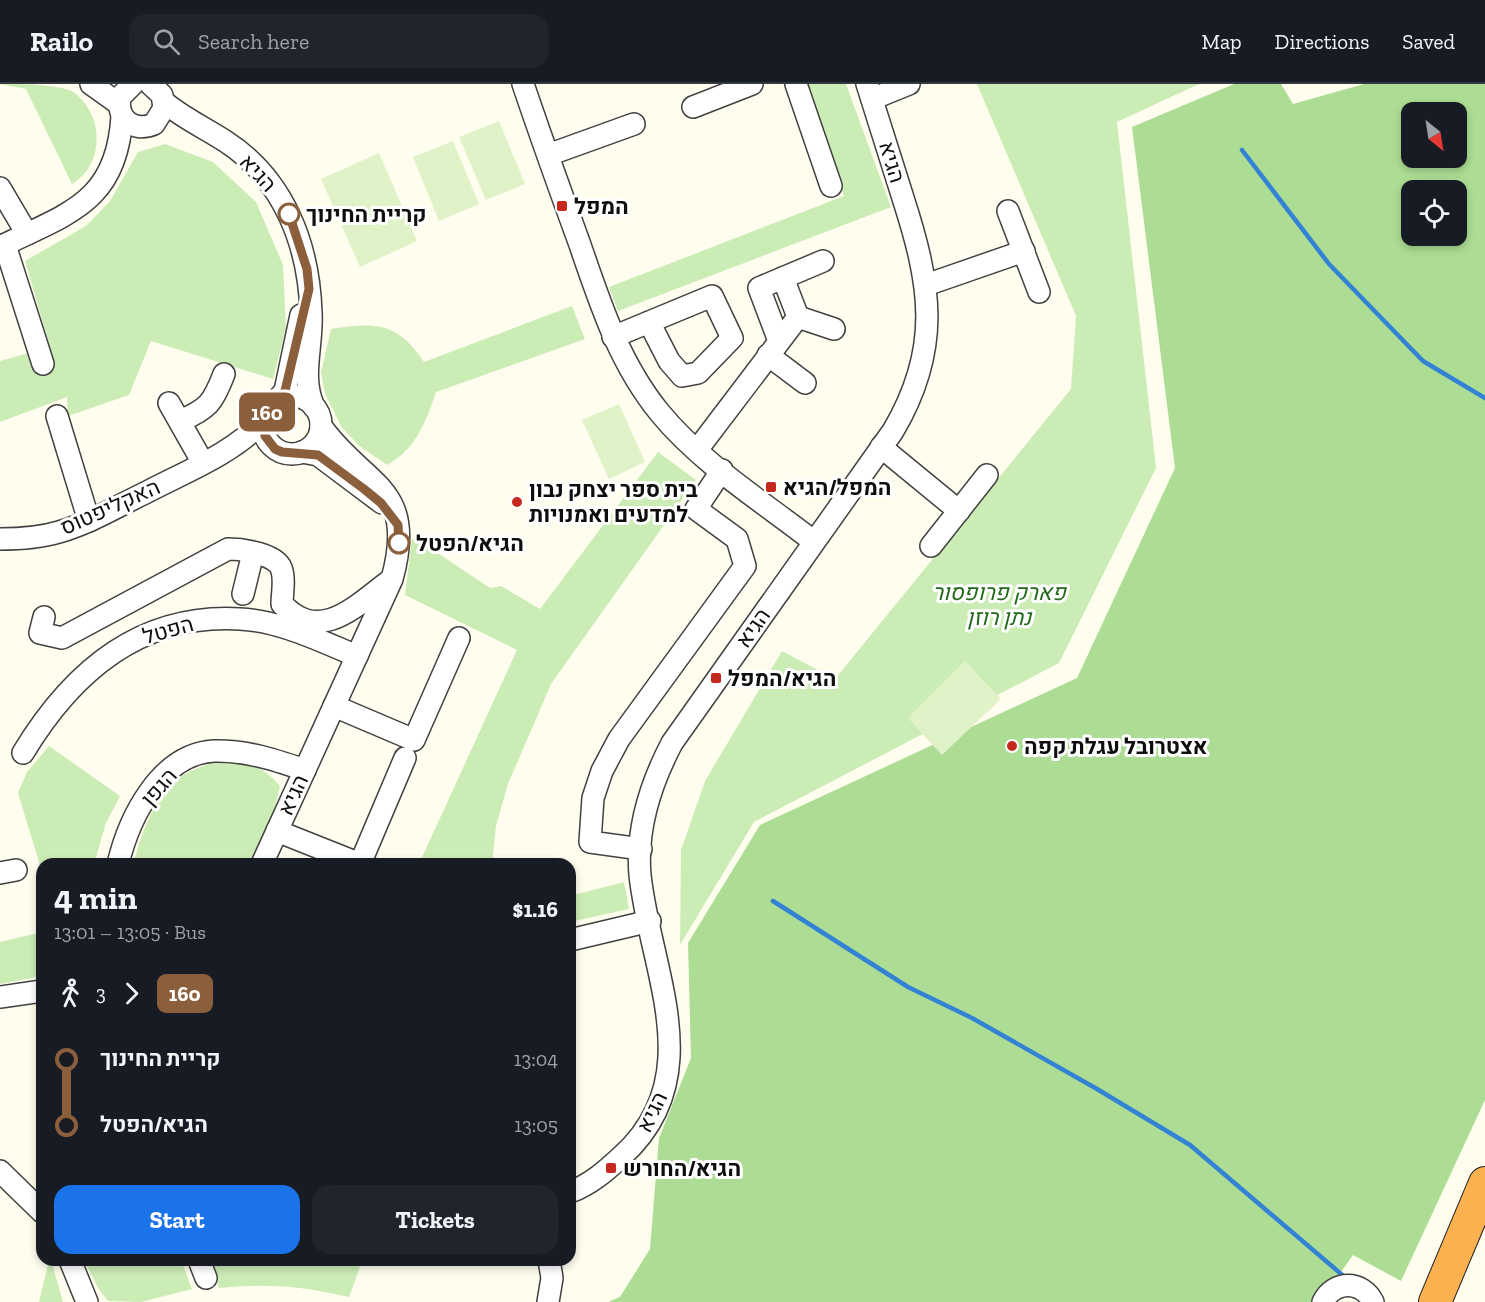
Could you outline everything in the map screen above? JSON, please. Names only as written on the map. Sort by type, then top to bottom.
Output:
[{"type":"highway","points":[[1435,1302],[1485,1183]]},
{"type":"highway","points":[[1423,1302],[1461,1237]]},
{"type":"street","points":[[92,84],[120,110]]},
{"type":"street","points":[[43,364],[2,246],[68,213],[87,200],[105,181],[118,151],[120,110],[124,91],[134,84]]},
{"type":"street","points":[[523,84],[614,337],[629,368],[650,400],[697,450],[813,541]]},
{"type":"street","points":[[693,106],[752,84]]},
{"type":"street","points":[[796,84],[831,186]]},
{"type":"street","points":[[870,92],[909,84]]},
{"type":"street","points":[[154,124],[162,114],[160,91]]},
{"type":"street","name":"הגיא","points":[[160,91],[249,159],[270,179],[286,205],[307,269],[311,314],[307,383],[317,416],[332,442],[374,478],[395,511],[398,525],[399,553],[392,579],[265,858]]},
{"type":"street","name":"הגיא","points":[[576,1188],[604,1172],[634,1146],[654,1116],[666,1083],[670,1052],[669,1014],[640,874],[647,802],[657,772],[672,743],[903,414],[923,361],[928,324],[926,285],[918,244],[870,92]]},
{"type":"street","name":"הגיא","points":[[120,110],[133,126],[141,128],[154,124],[215,135]]},
{"type":"street","points":[[548,155],[634,124]]},
{"type":"street","points":[[0,188],[27,234]]},
{"type":"street","points":[[1008,211],[1039,292]]},
{"type":"street","points":[[926,285],[1024,251]]},
{"type":"street","points":[[805,383],[774,348],[759,288],[824,261]]},
{"type":"street","points":[[783,278],[798,317]]},
{"type":"street","name":"הגיא","points":[[275,402],[285,391],[309,289]]},
{"type":"street","points":[[697,450],[798,317]]},
{"type":"street","points":[[798,317],[834,329]]},
{"type":"street","points":[[614,337],[649,322]]},
{"type":"street","points":[[209,460],[174,412],[199,413],[214,400],[224,374]]},
{"type":"street","points":[[292,452],[315,442],[317,416],[308,401],[291,397],[275,402],[263,421],[265,436],[275,449],[292,452],[318,455],[381,503],[398,525]]},
{"type":"street","points":[[57,416],[89,521]]},
{"type":"street","name":"האקליפטוס","points":[[0,538],[28,538],[59,532],[89,521],[209,460],[251,434],[263,421]]},
{"type":"street","points":[[881,447],[960,511]]},
{"type":"street","name":"האקליפטוס","points":[[209,460],[234,451],[258,448],[292,452]]},
{"type":"street","points":[[641,849],[590,842],[593,798],[602,771],[619,739],[745,566],[737,539],[696,509],[722,470]]},
{"type":"street","points":[[931,546],[987,475]]},
{"type":"street","points":[[44,617],[40,633],[62,638],[228,549],[253,553],[279,564],[282,571],[282,604],[292,615],[315,624],[336,618],[392,579]]},
{"type":"street","points":[[243,594],[253,553]]},
{"type":"street","name":"הפטל","points":[[23,753],[46,716],[92,668],[121,646],[154,631],[192,621],[240,619],[282,627],[357,656]]},
{"type":"street","points":[[334,706],[414,740],[459,638]]},
{"type":"street","name":"הגפן","points":[[120,858],[134,817],[152,789],[168,770],[189,757],[212,751],[236,752],[269,758],[305,770]]},
{"type":"street","points":[[363,858],[405,758]]},
{"type":"street","points":[[277,831],[345,858]]},
{"type":"street","points":[[576,939],[650,921]]},
{"type":"street","points":[[0,997],[36,992]]},
{"type":"street","points":[[0,1171],[36,1206]]},
{"type":"street","points":[[72,1266],[87,1302]]},
{"type":"street","points":[[548,1302],[552,1278],[550,1266]]},
{"type":"street","points":[[1323,1302],[1329,1293],[1344,1285],[1360,1288],[1373,1302]]},
{"type":"green space","points":[[0,84],[56,87],[72,91],[83,100],[95,125],[97,138],[91,164],[72,184],[26,89]]},
{"type":"green space","points":[[806,84],[846,84],[891,207],[618,311],[609,287],[844,196]]},
{"type":"green space","name":"פארק פרופסור נתן רוזן","points":[[977,84],[1199,84],[1117,122],[1156,468],[1059,663],[754,822],[680,945],[681,850],[705,781],[782,651],[835,679],[1071,389],[1076,316]]},
{"type":"green space","points":[[1234,84],[1281,84],[1293,104],[1364,84],[1485,84],[1485,1100],[1401,1281],[1353,1255],[1320,1302],[608,1302],[620,1297],[650,1249],[659,1138],[691,1058],[688,943],[760,825],[1077,678],[1175,468],[1132,127]]},
{"type":"green space","points":[[499,121],[525,184],[486,200],[459,137]]},
{"type":"green space","points":[[453,141],[479,204],[439,221],[413,157]]},
{"type":"green space","points":[[165,144],[213,162],[256,202],[283,265],[286,328],[273,379],[151,341],[129,395],[68,416],[67,397],[0,422],[0,361],[50,347],[25,261],[86,226],[110,201],[138,152]]},
{"type":"green space","points":[[379,153],[417,241],[360,267],[321,179]]},
{"type":"green space","points":[[572,306],[585,339],[436,392],[424,424],[413,443],[387,465],[358,445],[341,426],[325,394],[321,372],[331,329],[360,326],[384,328],[405,339],[424,362]]},
{"type":"green space","points":[[619,404],[645,462],[609,479],[582,420]]},
{"type":"green space","points":[[658,452],[696,480],[551,684],[508,784],[496,826],[493,858],[422,858],[517,650],[405,595],[412,539],[425,538],[427,546],[490,588],[501,586],[540,609]]},
{"type":"green space","points":[[965,661],[1001,699],[942,755],[908,718]]},
{"type":"green space","points":[[49,746],[120,796],[106,823],[96,858],[38,858],[18,793],[27,772]]},
{"type":"green space","points":[[216,761],[235,762],[258,768],[280,786],[274,811],[254,858],[136,858],[148,820],[160,798],[173,782],[193,770]]},
{"type":"green space","points":[[624,882],[629,909],[576,921],[576,894]]},
{"type":"green space","points":[[36,933],[36,977],[0,984],[0,942]]},
{"type":"green space","points":[[48,1266],[53,1266],[63,1302],[39,1302]]},
{"type":"green space","points":[[87,1266],[183,1266],[192,1289],[141,1302],[108,1301],[98,1288]]},
{"type":"green space","points":[[212,1266],[360,1267],[349,1297],[284,1286],[219,1288]]},
{"type":"waterway","points":[[1242,150],[1329,264],[1423,361],[1485,398]]},
{"type":"waterway","points":[[773,901],[908,987],[972,1018],[1190,1145],[1347,1279]]},
{"type":"bus line","name":"160","points":[[289,214],[307,269],[309,289],[300,317],[285,391],[266,413],[263,421],[265,436],[275,449],[282,452],[318,455],[364,489],[381,503],[398,525],[399,543]]},
{"type":"place","name":"המפל","points":[[562,206]]},
{"type":"place","name":"קריית החינוך","points":[[289,214]]},
{"type":"place","name":"המפל/הגיא","points":[[771,487]]},
{"type":"place","name":"בית ספר יצחק נבון למדעים ואמנויות","points":[[517,502]]},
{"type":"place","name":"הגיא/הפטל","points":[[399,543]]},
{"type":"place","name":"הגיא/המפל","points":[[716,678]]},
{"type":"place","name":"אצטרובל עגלת קפה","points":[[1012,746]]},
{"type":"place","name":"הגיא/החורש","points":[[611,1168]]}]
